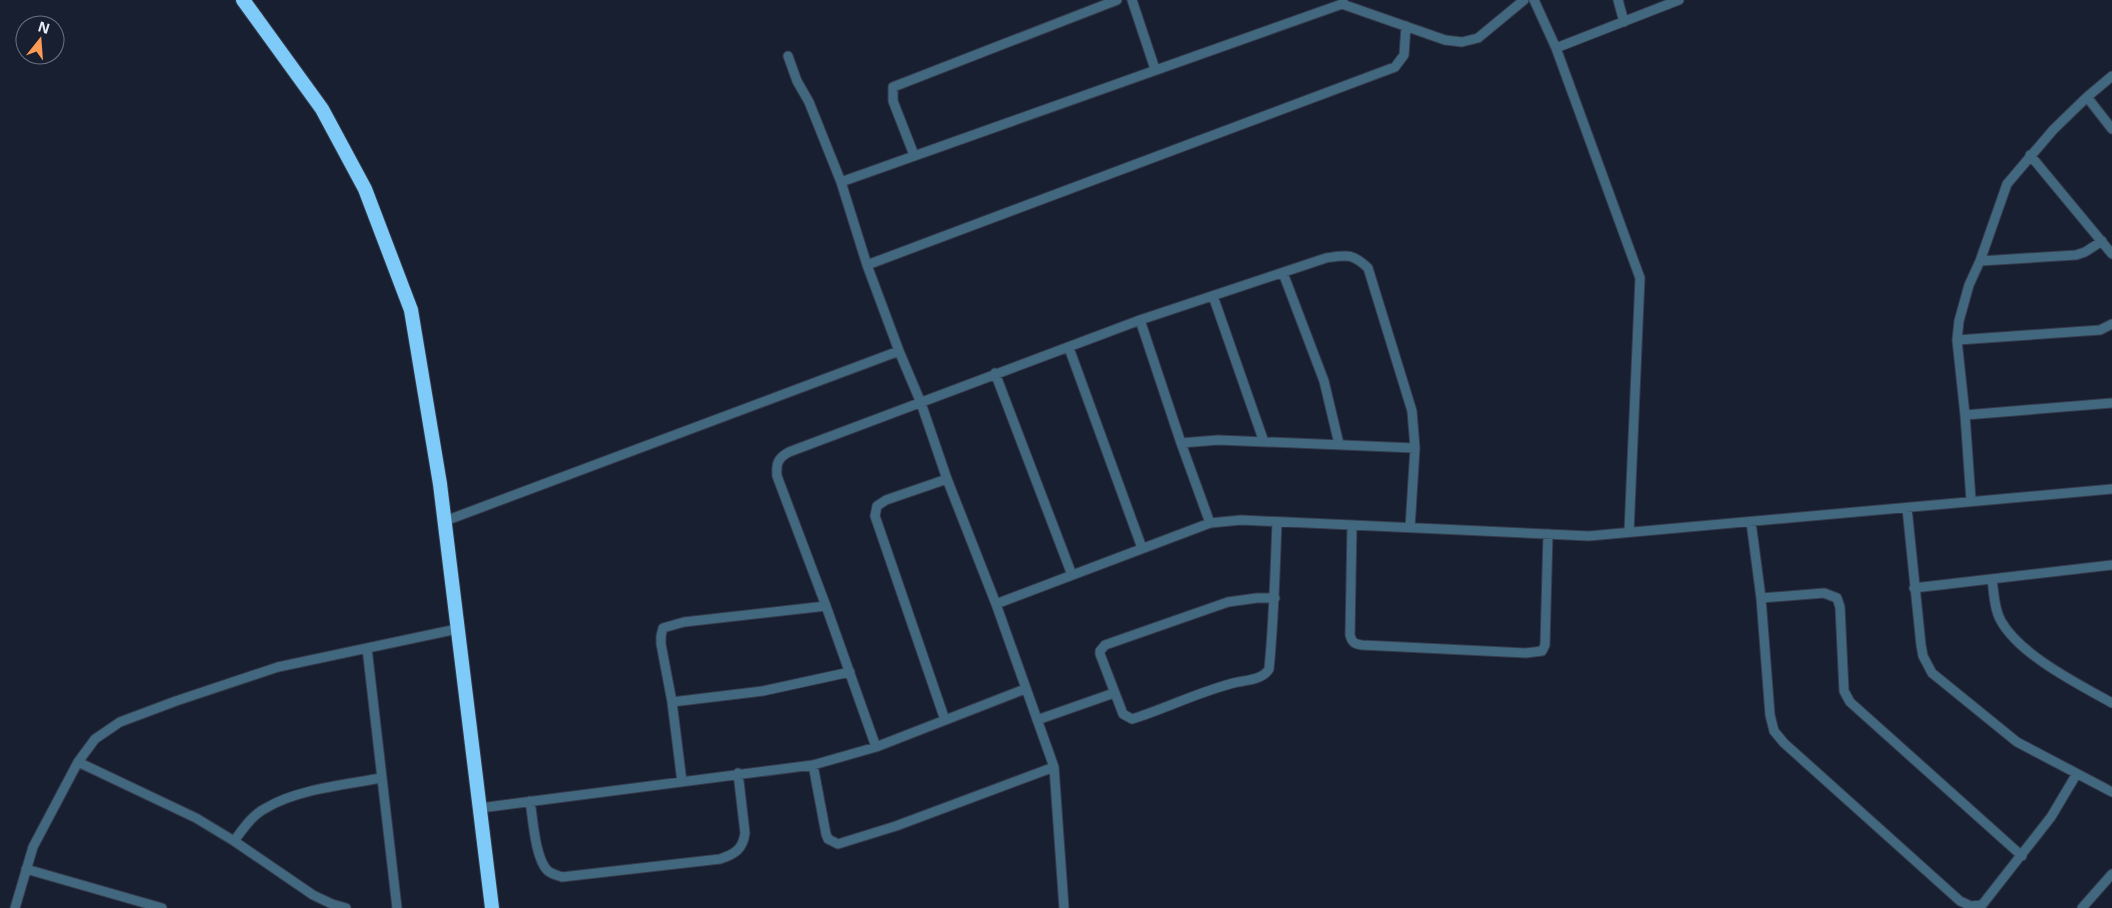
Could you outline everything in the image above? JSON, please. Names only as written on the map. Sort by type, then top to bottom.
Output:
[{"type":"highway","points":[[243,0],[322,109],[365,189],[411,310],[445,521],[492,908]]},
{"type":"street","points":[[914,155],[893,101],[893,87],[1117,0]]},
{"type":"street","points":[[1132,0],[1155,69]]},
{"type":"street","points":[[841,182],[1343,2],[1445,40],[1462,42],[1478,38],[1524,0]]},
{"type":"street","points":[[1534,0],[1556,48],[1640,278],[1629,532]]},
{"type":"street","points":[[1618,0],[1624,22]]},
{"type":"street","points":[[1556,48],[1679,0]]},
{"type":"street","points":[[867,265],[1395,67],[1404,56],[1406,26]]},
{"type":"street","points":[[788,56],[797,81],[809,102],[841,182],[867,265],[996,604],[1054,767],[1064,908]]},
{"type":"street","points":[[1971,500],[1957,340],[1963,303],[2007,184],[2030,155],[2086,97],[2112,76]]},
{"type":"street","points":[[2086,97],[2112,130]]},
{"type":"street","points":[[2030,155],[2112,254]]},
{"type":"street","points":[[1980,261],[2076,255],[2085,252],[2102,241]]},
{"type":"street","points":[[876,747],[777,476],[776,465],[780,457],[790,452],[921,403],[994,373],[1069,348],[1140,320],[1326,258],[1356,257],[1368,268],[1412,411],[1415,448],[1410,528]]},
{"type":"street","points":[[1284,273],[1324,381],[1339,444]]},
{"type":"street","points":[[1213,296],[1264,442]]},
{"type":"street","points":[[1140,320],[1181,444],[1210,523]]},
{"type":"street","points":[[1957,340],[2100,330],[2112,324]]},
{"type":"street","points":[[1069,348],[1142,548]]},
{"type":"street","points":[[445,521],[899,351]]},
{"type":"street","points":[[994,373],[1072,575]]},
{"type":"street","points":[[1965,415],[2112,403]]},
{"type":"street","points":[[1181,444],[1218,440],[1415,448]]},
{"type":"street","points":[[945,720],[875,516],[877,506],[886,500],[947,479]]},
{"type":"street","points":[[996,604],[1210,523],[1241,520],[1589,536],[1907,508],[1971,500],[2112,489]]},
{"type":"street","points":[[1907,508],[1914,588],[1923,656],[1932,673],[2017,742],[2076,775],[2112,792]]},
{"type":"street","points":[[1275,598],[1257,598],[1228,602],[1104,645],[1100,654],[1125,717],[1132,719],[1221,686],[1263,676],[1269,669],[1275,598],[1277,522]]},
{"type":"street","points":[[1750,522],[1761,598],[1770,715],[1774,731],[1784,743],[1960,901],[1971,906],[1982,905],[2051,817],[2076,775]]},
{"type":"street","points":[[1352,525],[1350,635],[1351,641],[1362,646],[1526,653],[1542,651],[1546,645],[1548,534]]},
{"type":"street","points":[[1914,588],[2112,565]]},
{"type":"street","points":[[1992,580],[1996,609],[2008,631],[2048,666],[2112,702]]},
{"type":"street","points":[[1761,598],[1824,593],[1837,598],[1840,607],[1844,691],[1850,702],[2022,856]]},
{"type":"street","points":[[682,782],[672,702],[660,636],[663,628],[684,622],[826,606]]},
{"type":"street","points":[[15,908],[33,847],[78,762],[95,739],[120,722],[278,667],[458,629]]},
{"type":"street","points":[[367,648],[397,908],[386,908]]},
{"type":"street","points":[[672,702],[763,691],[850,672]]},
{"type":"street","points":[[480,808],[738,773],[813,765],[876,747],[1025,689]]},
{"type":"street","points":[[1037,720],[1114,693]]},
{"type":"street","points":[[78,762],[196,818],[234,841],[313,895],[346,908]]},
{"type":"street","points":[[813,765],[826,834],[828,840],[838,844],[896,826],[1054,767]]},
{"type":"street","points":[[530,801],[540,857],[552,874],[562,876],[720,859],[731,855],[740,848],[744,841],[738,773]]},
{"type":"street","points":[[234,841],[247,823],[264,808],[324,788],[381,778]]},
{"type":"street","points":[[26,869],[162,908]]},
{"type":"street","points":[[2082,908],[2112,874]]}]
